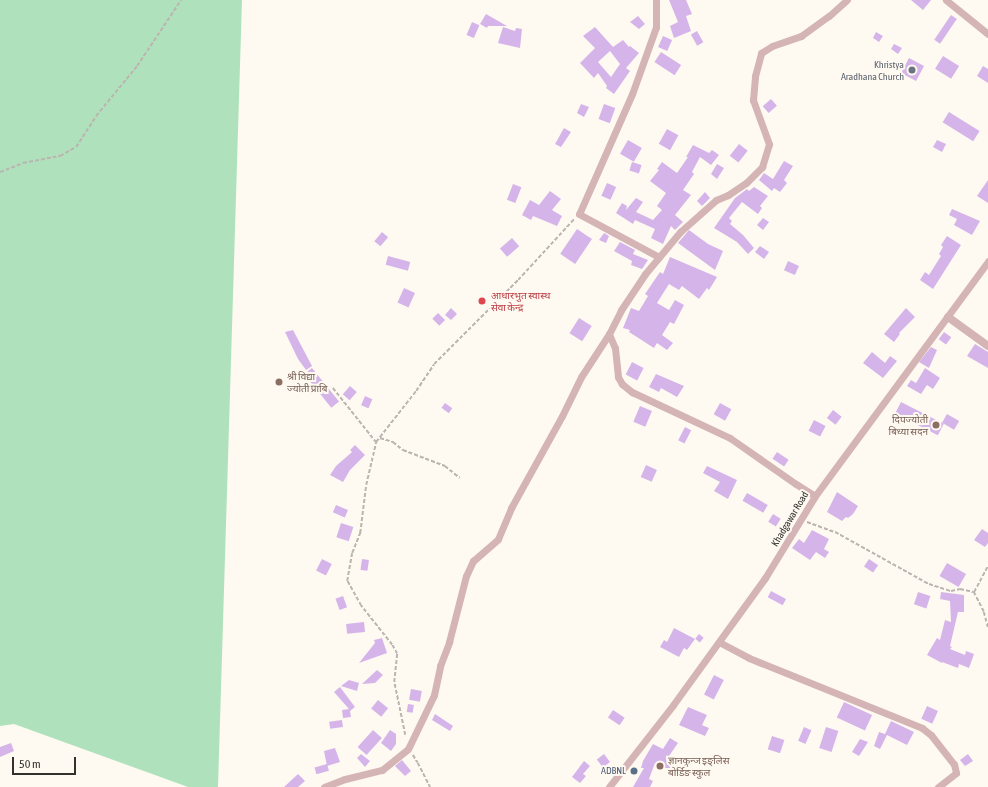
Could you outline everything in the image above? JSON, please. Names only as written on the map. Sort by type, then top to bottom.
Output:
[{"type":"street","points":[[656,0],[656,27],[637,79],[579,214],[659,257]]},
{"type":"street","points":[[324,787],[345,779],[382,770],[408,749],[434,695],[440,666],[449,642],[466,576],[473,562],[498,539],[511,508],[562,416],[581,377],[609,334],[621,310],[659,257],[680,232],[716,200],[728,195],[746,183],[762,167],[769,144],[753,100],[755,76],[761,53],[772,46],[801,36],[829,16],[847,0]]},
{"type":"street","points":[[946,0],[988,34]]},
{"type":"street","name":"Khadgawar Road","points":[[609,787],[649,736],[766,578],[815,496],[988,261]]},
{"type":"street","points":[[948,317],[988,346]]},
{"type":"street","points":[[609,334],[615,348],[618,377],[622,384],[632,392],[730,438],[815,496]]},
{"type":"street","points":[[719,642],[749,658],[922,728],[931,735],[954,764],[956,773],[938,787]]},
{"type":"path","points":[[0,172],[23,163],[60,156],[76,147],[96,116],[137,66],[181,0]]},
{"type":"path","points":[[430,787],[418,763],[408,749],[394,682],[396,654],[392,645],[361,606],[347,581],[352,553],[360,533],[366,484],[376,442],[434,364],[518,280],[579,214]]},
{"type":"path","points":[[333,388],[376,442]]},
{"type":"path","points":[[380,438],[393,442],[403,450],[446,466],[460,478]]},
{"type":"path","points":[[802,520],[835,532],[929,584],[951,591],[960,589],[974,592]]},
{"type":"path","points":[[974,592],[988,566]]},
{"type":"path","points":[[974,592],[984,612],[988,627]]},
{"type":"green space","points":[[0,0],[242,0],[218,787],[188,787],[14,724],[0,726]]},
{"type":"building","points":[[669,0],[686,0],[692,14],[686,16],[691,31],[674,38],[670,26],[678,22]]},
{"type":"building","points":[[911,0],[931,0],[923,10]]},
{"type":"building","points":[[486,14],[507,26],[488,26],[487,28],[480,24]]},
{"type":"building","points":[[951,15],[957,19],[940,44],[934,40]]},
{"type":"building","points":[[638,16],[645,24],[639,29],[630,22]]},
{"type":"building","points":[[472,22],[479,25],[474,38],[467,35]]},
{"type":"building","points":[[503,27],[515,31],[516,28],[522,29],[520,48],[498,43]]},
{"type":"building","points":[[595,27],[613,47],[623,40],[629,47],[630,46],[639,53],[626,68],[630,71],[614,94],[606,88],[607,86],[598,73],[594,78],[580,63],[595,48],[583,36]],"holes":[[[610,51],[620,64],[611,77],[598,62]]]},
{"type":"building","points":[[697,31],[703,42],[697,46],[691,34]]},
{"type":"building","points":[[876,32],[883,36],[879,42],[873,38]]},
{"type":"building","points":[[663,36],[672,40],[667,51],[658,47]]},
{"type":"building","points":[[894,44],[902,48],[898,54],[891,49]]},
{"type":"building","points":[[661,52],[681,65],[675,75],[654,62]]},
{"type":"building","points":[[943,56],[959,66],[951,79],[935,69]]},
{"type":"building","name":"Khristya Aradhana Church","points":[[909,58],[924,66],[916,81],[901,73]]},
{"type":"building","points":[[983,66],[988,69],[988,83],[977,76]]},
{"type":"building","points":[[771,99],[777,106],[769,113],[763,106]]},
{"type":"building","points":[[581,104],[589,107],[584,117],[577,113]]},
{"type":"building","points":[[604,104],[615,108],[610,123],[599,119]]},
{"type":"building","points":[[949,112],[980,131],[973,141],[943,122]]},
{"type":"building","points":[[564,128],[571,132],[561,147],[555,144]]},
{"type":"building","points":[[667,129],[678,135],[670,150],[659,144]]},
{"type":"building","points":[[628,140],[642,148],[634,162],[620,154]]},
{"type":"building","points":[[937,140],[946,144],[942,152],[933,147]]},
{"type":"building","points":[[739,144],[748,151],[738,163],[730,156]]},
{"type":"building","points":[[693,145],[709,153],[712,150],[719,155],[711,165],[700,157],[692,172],[694,174],[683,190],[691,195],[675,215],[683,222],[675,230],[671,226],[663,244],[651,238],[655,229],[635,220],[633,224],[616,213],[622,203],[627,206],[626,210],[636,198],[643,202],[636,212],[653,220],[662,210],[657,206],[666,193],[650,181],[659,170],[657,169],[662,162],[677,173],[688,157],[686,157]]},
{"type":"building","points":[[784,161],[793,166],[784,180],[787,183],[780,192],[774,188],[772,191],[759,180],[764,173],[773,179]]},
{"type":"building","points":[[632,162],[642,165],[639,174],[629,171]]},
{"type":"building","points":[[717,164],[724,168],[717,179],[711,174]]},
{"type":"building","points":[[988,180],[988,203],[977,196]]},
{"type":"building","points":[[607,183],[616,187],[610,200],[601,196]]},
{"type":"building","points":[[513,184],[521,187],[515,203],[507,200]]},
{"type":"building","points":[[754,187],[768,196],[760,206],[762,208],[758,214],[742,202],[729,218],[732,221],[730,224],[743,235],[754,248],[748,254],[737,242],[714,228],[735,198],[747,189],[749,191]]},
{"type":"building","points":[[550,191],[561,199],[552,210],[562,216],[557,226],[533,216],[531,220],[522,215],[530,200],[539,205]]},
{"type":"building","points":[[705,192],[710,198],[702,206],[697,201]]},
{"type":"building","points":[[952,209],[980,221],[972,235],[954,225],[957,219],[949,215]]},
{"type":"building","points":[[763,218],[769,222],[763,230],[757,225]]},
{"type":"building","points":[[577,229],[592,239],[575,264],[560,254]]},
{"type":"building","points":[[689,230],[708,244],[723,251],[715,270],[678,243]]},
{"type":"building","points":[[382,232],[388,237],[380,246],[374,241]]},
{"type":"building","points":[[604,233],[609,236],[606,243],[599,240]]},
{"type":"building","points":[[947,236],[961,245],[933,289],[920,280],[925,272],[929,275],[941,256],[939,254],[943,247],[941,245]]},
{"type":"building","points":[[512,238],[519,246],[507,257],[500,248]]},
{"type":"building","points":[[620,242],[635,250],[633,254],[648,260],[642,269],[631,265],[632,261],[614,251]]},
{"type":"building","points":[[760,246],[769,252],[764,259],[755,252]]},
{"type":"building","points":[[388,256],[410,262],[408,271],[386,265]]},
{"type":"building","points":[[670,257],[717,277],[709,290],[707,288],[699,299],[682,286],[679,290],[669,284],[657,303],[669,310],[675,300],[684,305],[674,324],[670,322],[662,335],[673,343],[667,350],[657,343],[654,348],[629,332],[630,330],[623,328],[631,308],[639,311],[648,296],[645,294],[660,272],[663,274]]},
{"type":"building","points":[[788,261],[799,266],[795,275],[784,270]]},
{"type":"building","points":[[404,288],[415,293],[408,307],[397,303]]},
{"type":"building","points":[[451,308],[457,314],[451,320],[445,315]]},
{"type":"building","points":[[906,308],[915,317],[899,333],[900,334],[894,342],[884,334]]},
{"type":"building","points":[[438,313],[445,320],[439,326],[432,319]]},
{"type":"building","points":[[579,318],[592,326],[582,341],[569,333]]},
{"type":"building","points":[[293,330],[312,366],[306,370],[298,359],[285,332]]},
{"type":"building","points":[[944,332],[951,337],[946,345],[939,339]]},
{"type":"building","points":[[975,344],[988,352],[988,368],[967,356]]},
{"type":"building","points":[[931,347],[937,350],[929,368],[919,362]]},
{"type":"building","points":[[872,352],[885,363],[890,356],[897,361],[883,378],[863,363]]},
{"type":"building","points":[[632,362],[644,368],[637,380],[626,374]]},
{"type":"building","points":[[312,368],[339,401],[331,408],[304,374]]},
{"type":"building","points":[[925,368],[940,378],[933,389],[927,385],[921,394],[907,386],[911,380],[916,383]]},
{"type":"building","points":[[656,374],[684,386],[677,397],[661,388],[659,392],[649,387]]},
{"type":"building","points":[[350,386],[357,392],[350,400],[343,394]]},
{"type":"building","points":[[365,396],[372,399],[368,408],[361,405]]},
{"type":"building","points":[[901,402],[944,424],[938,435],[895,414]]},
{"type":"building","points":[[445,403],[452,408],[449,413],[441,408]]},
{"type":"building","points":[[720,403],[731,409],[725,421],[714,414]]},
{"type":"building","points":[[640,406],[652,411],[645,427],[633,422]]},
{"type":"building","points":[[833,410],[842,417],[836,425],[827,418]]},
{"type":"building","points":[[947,414],[959,421],[954,430],[942,423]]},
{"type":"building","points":[[814,420],[826,426],[820,437],[809,431]]},
{"type":"building","points":[[685,427],[691,430],[684,444],[678,440]]},
{"type":"building","points":[[355,445],[365,455],[350,470],[343,482],[330,475],[336,466],[352,452],[350,450]]},
{"type":"building","points":[[777,452],[789,460],[784,466],[773,459]]},
{"type":"building","points":[[646,465],[657,470],[652,482],[641,477]]},
{"type":"building","points":[[707,466],[737,480],[728,499],[714,491],[720,482],[703,473]]},
{"type":"building","points":[[837,492],[858,506],[853,514],[848,518],[846,517],[842,521],[827,512]]},
{"type":"building","points":[[747,493],[768,505],[763,513],[742,501]]},
{"type":"building","points":[[336,505],[348,510],[345,517],[333,512]]},
{"type":"building","points":[[773,514],[781,519],[776,526],[768,522]]},
{"type":"building","points":[[341,523],[353,527],[349,541],[336,537]]},
{"type":"building","points":[[982,529],[988,533],[988,543],[985,547],[974,540]]},
{"type":"building","points":[[812,530],[829,539],[824,549],[829,552],[825,558],[816,552],[810,560],[792,548],[799,539],[804,543]]},
{"type":"building","points":[[322,559],[332,564],[326,576],[316,571]]},
{"type":"building","points":[[362,559],[369,560],[367,571],[360,570]]},
{"type":"building","points":[[869,559],[878,565],[873,573],[864,566]]},
{"type":"building","points":[[947,563],[966,574],[959,587],[940,576]]},
{"type":"building","points":[[771,591],[786,599],[783,605],[768,597]]},
{"type":"building","points":[[918,592],[930,596],[926,608],[914,604]]},
{"type":"building","points":[[941,592],[964,595],[964,612],[958,612],[950,646],[952,647],[950,649],[965,655],[966,651],[974,654],[969,668],[959,664],[958,668],[942,663],[927,655],[937,638],[940,640],[945,620],[951,622],[950,601],[940,599]]},
{"type":"building","points":[[343,596],[347,607],[340,610],[335,599]]},
{"type":"building","points":[[364,622],[365,632],[347,634],[346,624]]},
{"type":"building","points":[[674,628],[695,639],[687,650],[684,648],[679,657],[660,647],[664,640],[667,642]]},
{"type":"building","points":[[699,634],[704,638],[700,642],[695,639]]},
{"type":"building","points":[[382,638],[387,653],[359,663],[375,643],[374,640]]},
{"type":"building","points":[[377,670],[383,675],[375,683],[362,684]]},
{"type":"building","points":[[714,675],[724,680],[714,700],[704,695]]},
{"type":"building","points":[[349,680],[359,683],[357,691],[341,686]]},
{"type":"building","points":[[340,687],[355,707],[350,711],[351,717],[343,718],[342,710],[349,709],[334,692]]},
{"type":"building","points":[[411,689],[422,691],[420,702],[409,700]]},
{"type":"building","points":[[378,700],[388,708],[381,717],[371,709]]},
{"type":"building","points":[[844,702],[872,715],[865,731],[837,717]]},
{"type":"building","points":[[408,704],[414,705],[413,713],[407,712]]},
{"type":"building","points":[[927,706],[938,711],[932,724],[921,719]]},
{"type":"building","points":[[688,707],[707,715],[702,725],[709,728],[705,736],[679,725]]},
{"type":"building","points":[[613,710],[625,718],[620,725],[608,717]]},
{"type":"building","points":[[435,714],[453,726],[450,731],[432,720]]},
{"type":"building","points":[[342,720],[343,727],[330,729],[329,722]]},
{"type":"building","points":[[891,721],[914,732],[907,745],[887,735],[880,749],[874,746],[879,732],[885,734]]},
{"type":"building","points":[[804,727],[811,730],[806,744],[798,741]]},
{"type":"building","points":[[826,727],[838,731],[832,752],[819,748]]},
{"type":"building","points":[[373,730],[382,738],[367,755],[358,747]]},
{"type":"building","points":[[390,730],[396,734],[396,744],[391,751],[381,743]]},
{"type":"building","points":[[772,736],[784,740],[780,753],[768,749]]},
{"type":"building","points":[[670,738],[678,743],[667,759],[676,763],[672,771],[655,763],[649,779],[653,781],[650,787],[633,787],[644,768],[641,768],[643,761],[653,744],[663,749]]},
{"type":"building","points":[[860,739],[868,742],[859,756],[852,752]]},
{"type":"building","points":[[11,743],[14,751],[0,757],[0,747]]},
{"type":"building","points":[[335,748],[340,762],[327,766],[324,751]]},
{"type":"building","points":[[361,754],[370,761],[365,767],[357,758]]},
{"type":"building","points":[[604,754],[610,762],[603,767],[597,759]]},
{"type":"building","points":[[968,754],[973,761],[965,766],[960,760]]},
{"type":"building","points":[[719,756],[728,758],[726,766],[717,763]]},
{"type":"building","points":[[402,760],[411,771],[405,776],[395,766]]},
{"type":"building","points":[[584,761],[590,766],[583,774],[586,776],[580,783],[572,777]]},
{"type":"building","points":[[327,764],[329,771],[316,774],[315,768]]},
{"type":"building","points":[[298,774],[305,781],[298,787],[284,787]]},
{"type":"place","name":"Khristya Aradhana Church","points":[[912,70]]},
{"type":"place","name":"आधारभुत स्वास्थ सेवा केन्द्र","points":[[482,301]]},
{"type":"place","name":"श्री विद्या ज्योती प्राबि","points":[[279,382]]},
{"type":"place","name":"दिपज्योती बिध्या सदन","points":[[936,425]]},
{"type":"place","name":"ज्ञानकुन्ज इङ्लिस बोर्डिङ स्कुल","points":[[660,766]]},
{"type":"place","name":"ADBNL","points":[[634,771]]}]
